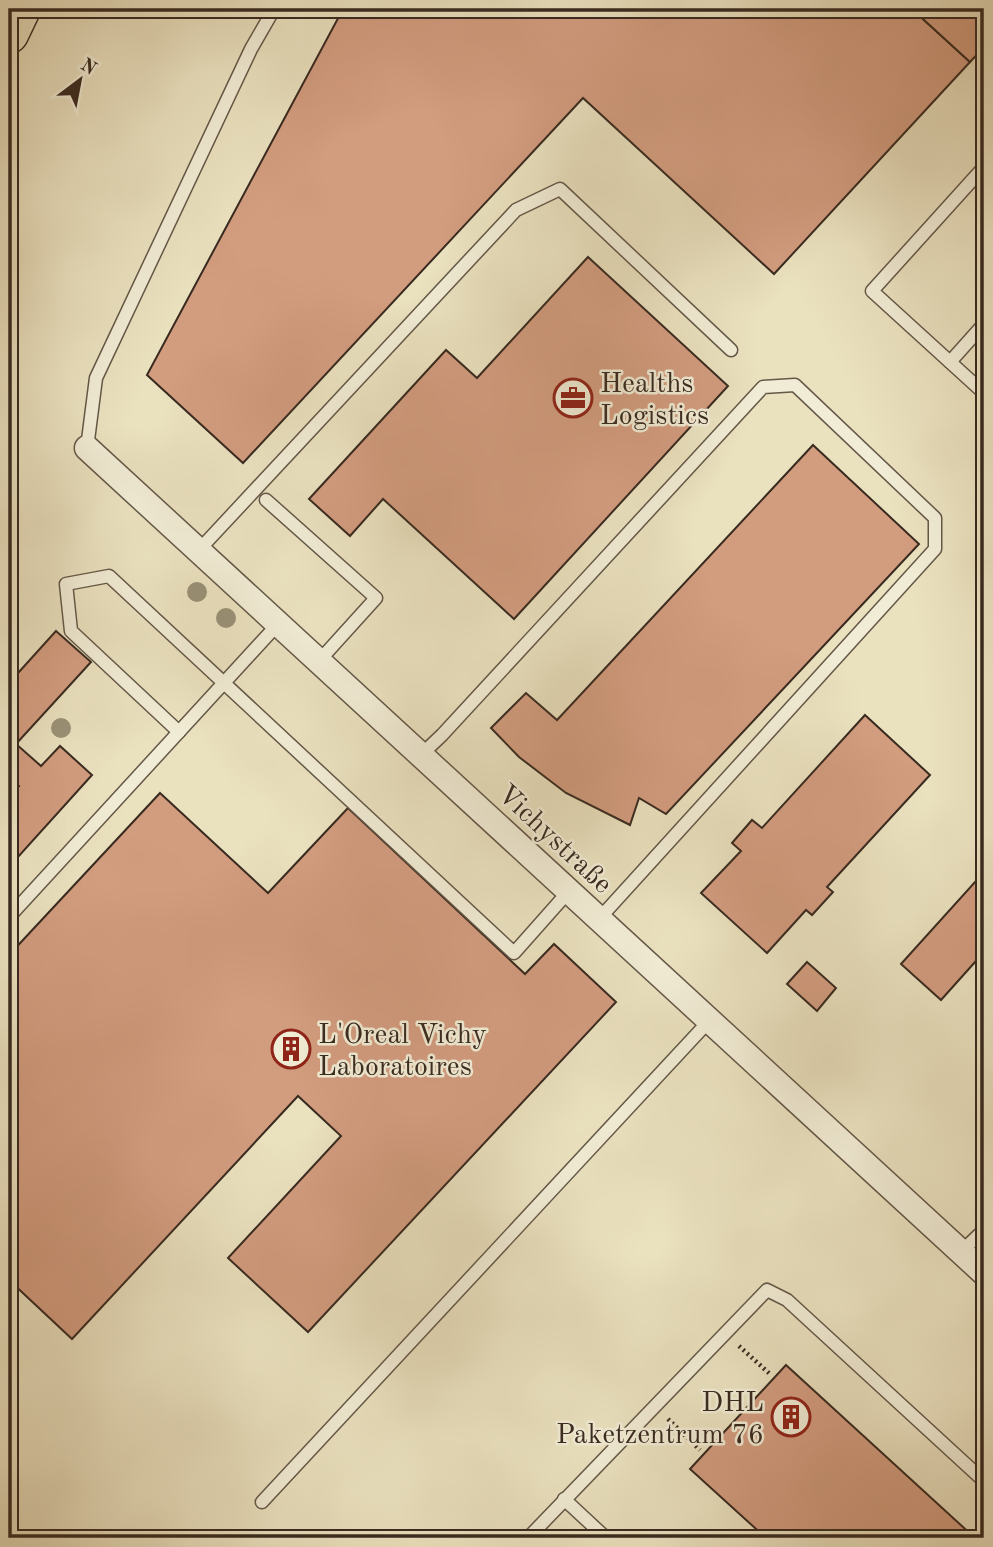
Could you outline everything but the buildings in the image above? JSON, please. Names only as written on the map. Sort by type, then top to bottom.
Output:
[{"type":"highway","points":[[9,34],[22,9]]},
{"type":"street","name":"Vichystraße","points":[[87,447],[599,919],[975,1259]]},
{"type":"lane","points":[[87,447],[96,378],[246,61],[274,9]]},
{"type":"lane","points":[[984,167],[872,291],[984,393]]},
{"type":"lane","points":[[198,550],[516,210],[560,189],[731,350]]},
{"type":"lane","points":[[950,362],[984,324]]},
{"type":"lane","points":[[421,755],[763,387],[795,385],[935,518],[935,549],[599,919]]},
{"type":"lane","points":[[266,500],[376,597],[319,661]]},
{"type":"lane","points":[[179,732],[71,631],[66,584],[109,576],[514,953],[569,891]]},
{"type":"lane","points":[[9,918],[278,624]]},
{"type":"lane","points":[[262,1502],[710,1020]]},
{"type":"lane","points":[[975,1259],[984,1230]]},
{"type":"lane","points":[[528,1538],[767,1290],[787,1300],[984,1481]]},
{"type":"lane","points":[[564,1499],[606,1538]]},
{"type":"path","points":[[726,1333],[771,1376]]},
{"type":"path","points":[[654,1406],[700,1450]]},
{"type":"place","name":"Healths Logistics","points":[[573,398]]},
{"type":"place","name":"L'Oreal Vichy Laboratoires","points":[[291,1049]]},
{"type":"place","name":"DHL Paketzentrum 76","points":[[791,1417]]}]
